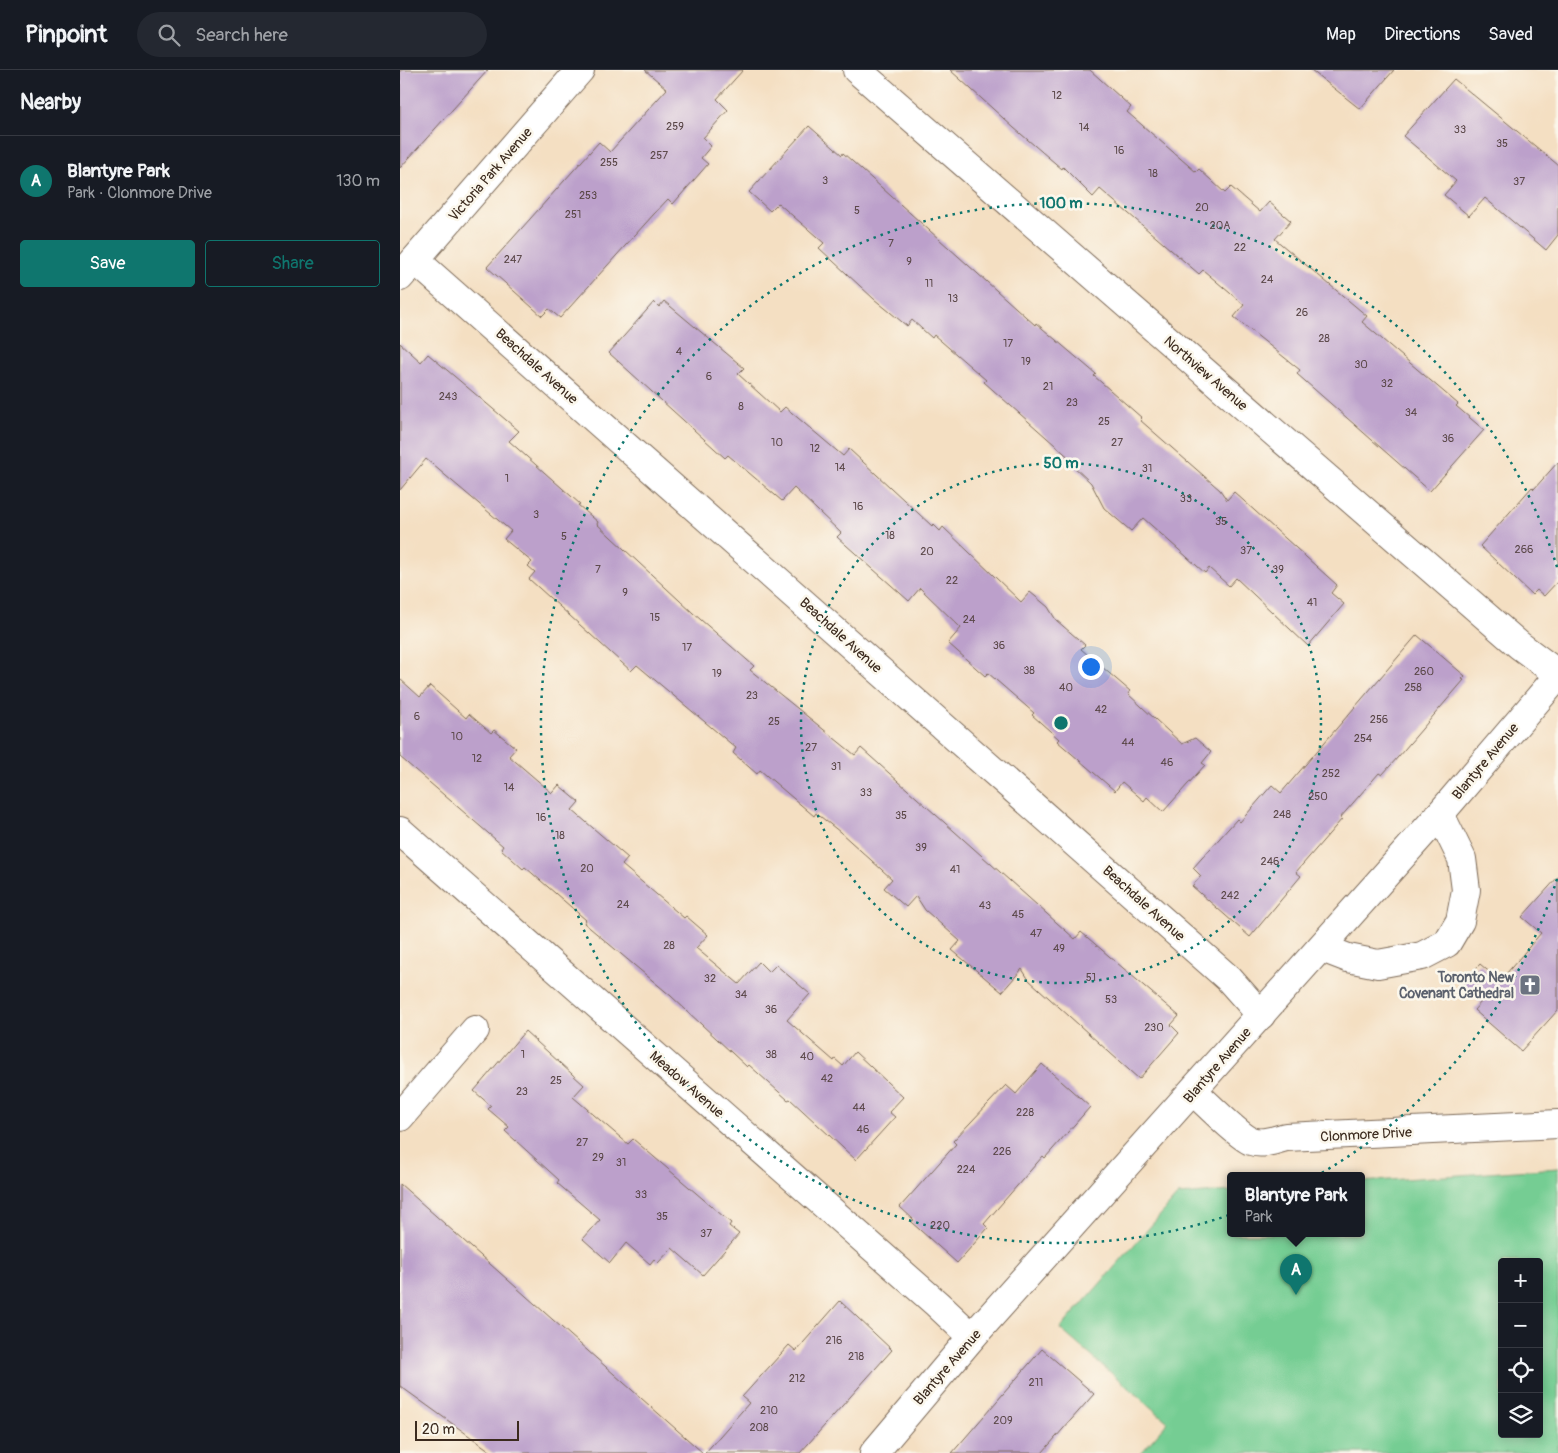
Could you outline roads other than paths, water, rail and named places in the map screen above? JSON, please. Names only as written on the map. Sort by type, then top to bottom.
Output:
[{"type":"street","name":"Victoria Park Avenue","points":[[408,268],[580,70]]},
{"type":"street","name":"Northview Avenue","points":[[857,70],[1519,645],[1558,675]]},
{"type":"street","name":"Beachdale Avenue","points":[[408,268],[1229,979],[1261,1015]]},
{"type":"street","name":"Blantyre Avenue","points":[[874,1453],[972,1338],[1194,1092],[1440,814],[1558,675]]},
{"type":"street","points":[[1322,948],[1348,958],[1378,964],[1422,956],[1447,942],[1460,921],[1466,890],[1462,859],[1440,814]]},
{"type":"street","name":"Meadow Avenue","points":[[400,831],[937,1304],[972,1338]]},
{"type":"street","points":[[400,1117],[476,1030]]},
{"type":"street","name":"Clonmore Drive","points":[[1194,1092],[1241,1134],[1251,1141],[1264,1143],[1286,1137],[1558,1124]]},
{"type":"place","name":"Toronto New Covenant Cathedral","points":[[1530,985]]},
{"type":"place","name":"Blantyre Park","points":[[1296,1295]]}]
